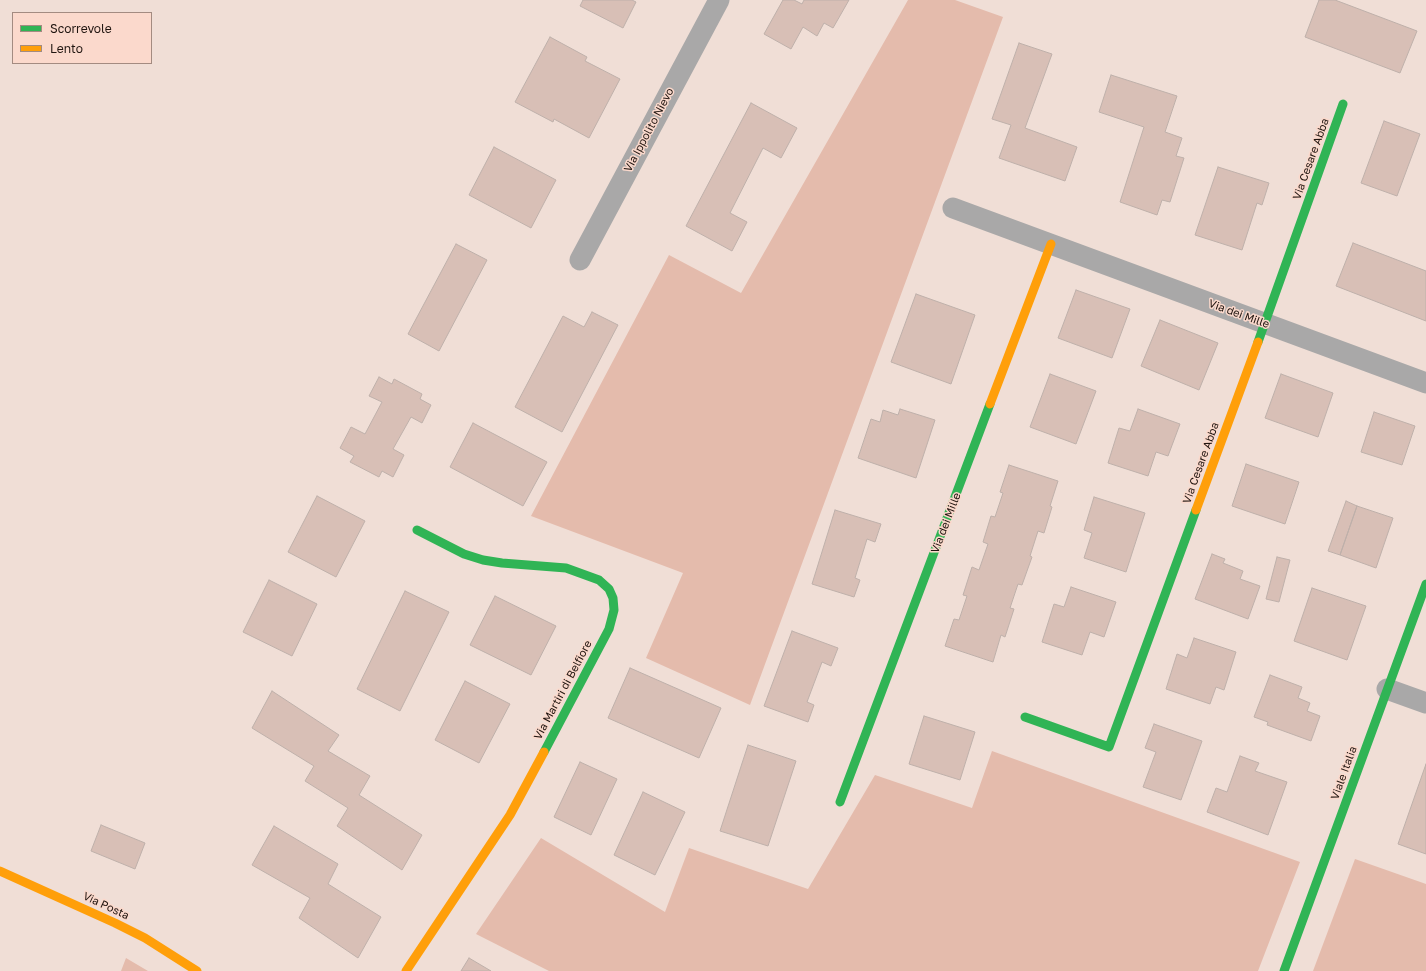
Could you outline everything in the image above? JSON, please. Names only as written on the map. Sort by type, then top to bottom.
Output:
[{"type":"street","name":"Via Ippolito Nievo","points":[[580,260],[719,0]]},
{"type":"street","name":"Via Cesare Abba","points":[[1025,717],[1109,747],[1265,324],[1343,104]]},
{"type":"street","name":"Via dei Mille","points":[[953,208],[1426,383]]},
{"type":"street","name":"Via dei Mille","points":[[840,802],[1051,244]]},
{"type":"street","name":"Via Martiri di Belfiore","points":[[406,971],[510,815],[609,629],[614,610],[613,598],[609,589],[599,580],[587,575],[566,568],[483,560],[464,554],[417,530]]},
{"type":"street","name":"Viale Italia","points":[[1284,971],[1426,584]]},
{"type":"street","points":[[1387,689],[1426,703]]},
{"type":"street","name":"Via Posta","points":[[0,871],[115,922],[145,938],[197,971]]},
{"type":"shaded area","points":[[908,0],[955,0],[1003,17],[750,705],[646,658],[683,573],[531,516],[669,255],[741,293]]},
{"type":"shaded area","points":[[992,751],[1300,862],[1258,971],[549,971],[476,934],[541,838],[665,912],[689,848],[808,889],[875,775],[972,808]]},
{"type":"shaded area","points":[[1355,859],[1426,884],[1426,971],[1313,971]]},
{"type":"shaded area","points":[[126,958],[148,971],[121,971]]},
{"type":"building","points":[[583,0],[632,0],[636,2],[623,28],[580,6]]},
{"type":"building","points":[[783,0],[794,0],[802,4],[804,0],[849,0],[833,28],[824,23],[817,36],[803,27],[791,49],[764,34]]},
{"type":"building","points":[[1319,0],[1335,0],[1417,31],[1400,73],[1305,37]]},
{"type":"building","points":[[550,37],[587,57],[585,61],[620,79],[589,138],[554,119],[553,122],[515,102]]},
{"type":"building","points":[[1019,43],[1052,54],[1025,128],[1077,147],[1065,181],[999,158],[1011,125],[992,119]]},
{"type":"building","points":[[1111,75],[1177,96],[1165,132],[1182,138],[1176,156],[1184,158],[1170,202],[1162,200],[1157,215],[1120,202],[1144,127],[1099,112]]},
{"type":"building","points":[[751,103],[797,128],[781,158],[763,148],[730,213],[747,222],[732,251],[686,226]]},
{"type":"building","points":[[1384,121],[1420,134],[1397,196],[1361,183]]},
{"type":"building","points":[[494,147],[556,180],[531,228],[469,195]]},
{"type":"building","points":[[1218,167],[1269,183],[1262,205],[1257,203],[1242,250],[1195,235]]},
{"type":"building","points":[[1353,243],[1426,271],[1426,321],[1336,286]]},
{"type":"building","points":[[456,244],[487,260],[439,351],[408,334]]},
{"type":"building","points":[[1076,290],[1130,309],[1112,358],[1058,338]]},
{"type":"building","points":[[916,294],[975,315],[951,384],[891,362]]},
{"type":"building","points":[[592,312],[618,325],[562,432],[515,407],[563,316],[584,327]]},
{"type":"building","points":[[1160,320],[1218,343],[1199,390],[1141,366]]},
{"type":"building","points":[[1050,374],[1096,391],[1076,444],[1030,427]]},
{"type":"building","points":[[1281,374],[1333,393],[1318,437],[1265,418]]},
{"type":"building","points":[[379,377],[392,384],[394,379],[422,394],[420,399],[431,405],[422,423],[411,417],[393,449],[404,455],[393,477],[382,471],[379,477],[350,462],[354,456],[340,448],[351,427],[365,434],[382,402],[369,396]]},
{"type":"building","points":[[900,409],[935,420],[916,478],[858,458],[871,419],[880,422],[883,410],[898,415]]},
{"type":"building","points":[[1138,409],[1180,424],[1168,456],[1156,452],[1148,476],[1108,463],[1119,428],[1130,431]]},
{"type":"building","points":[[1374,412],[1415,426],[1402,465],[1361,452]]},
{"type":"building","points":[[473,423],[547,462],[523,506],[450,467]]},
{"type":"building","points":[[1246,464],[1299,482],[1285,524],[1232,506]]},
{"type":"building","points":[[1009,465],[1058,481],[1050,506],[1052,507],[1044,533],[1038,531],[1030,556],[1032,557],[1022,585],[1018,584],[1010,608],[1014,609],[1005,637],[1001,635],[993,662],[945,646],[954,619],[959,620],[967,596],[963,595],[972,567],[979,570],[988,544],[983,542],[991,516],[995,517],[1003,493],[1000,492]]},
{"type":"building","points":[[317,496],[365,521],[336,577],[288,552]]},
{"type":"building","points":[[1094,497],[1145,513],[1126,572],[1084,558],[1092,533],[1084,530]]},
{"type":"building","points":[[1346,501],[1357,506],[1340,555],[1328,551]]},
{"type":"building","points":[[1357,506],[1393,518],[1376,568],[1340,555]]},
{"type":"building","points":[[835,510],[881,524],[875,542],[867,539],[855,578],[860,580],[854,597],[812,584]]},
{"type":"building","points":[[1212,554],[1225,559],[1223,563],[1243,571],[1240,579],[1260,586],[1248,619],[1195,599]]},
{"type":"building","points":[[1277,557],[1290,560],[1279,602],[1266,599]]},
{"type":"building","points":[[269,580],[317,604],[292,656],[243,632]]},
{"type":"building","points":[[1071,587],[1116,602],[1104,637],[1090,632],[1082,655],[1042,642],[1054,604],[1064,607]]},
{"type":"building","points":[[1312,588],[1366,606],[1347,660],[1294,641]]},
{"type":"building","points":[[405,591],[449,612],[400,711],[357,689]]},
{"type":"building","points":[[495,596],[556,626],[531,675],[470,645]]},
{"type":"building","points":[[792,631],[838,648],[831,666],[822,662],[807,702],[814,705],[808,722],[764,706]]},
{"type":"building","points":[[1194,638],[1236,652],[1224,690],[1216,687],[1210,704],[1166,689],[1177,654],[1187,658]]},
{"type":"building","points":[[630,668],[721,708],[699,758],[608,718]]},
{"type":"building","points":[[1270,675],[1302,687],[1298,698],[1310,703],[1307,711],[1320,716],[1311,741],[1267,725],[1268,722],[1254,717]]},
{"type":"building","points":[[465,681],[510,704],[479,763],[435,740]]},
{"type":"building","points":[[272,691],[339,735],[328,751],[370,776],[359,795],[422,835],[402,870],[337,826],[348,808],[305,781],[314,766],[252,728]]},
{"type":"building","points":[[924,716],[975,732],[960,780],[909,764]]},
{"type":"building","points":[[1154,724],[1202,741],[1181,800],[1143,787],[1156,752],[1145,748]]},
{"type":"building","points":[[748,745],[796,761],[768,846],[720,831]]},
{"type":"building","points":[[1240,756],[1259,763],[1255,771],[1287,782],[1268,835],[1207,812],[1216,788],[1227,792]]},
{"type":"building","points":[[580,762],[617,779],[591,835],[554,817]]},
{"type":"building","points":[[1426,764],[1426,854],[1398,844]]},
{"type":"building","points":[[643,792],[685,812],[655,875],[614,855]]},
{"type":"building","points":[[101,825],[145,843],[135,869],[91,851]]},
{"type":"building","points":[[274,826],[338,864],[328,884],[381,917],[358,958],[299,918],[310,898],[252,865]]},
{"type":"building","points":[[469,958],[491,971],[461,971]]},
{"type":"traffic: fast","points":[[1258,342],[1343,104]]},
{"type":"traffic: fast","points":[[840,802],[990,404]]},
{"type":"traffic: fast","points":[[1025,717],[1109,747],[1196,510]]},
{"type":"traffic: fast","points":[[417,530],[464,554],[483,560],[566,568],[599,580],[609,589],[613,598],[614,610],[609,629],[544,752]]},
{"type":"traffic: fast","points":[[1284,971],[1426,584]]},
{"type":"traffic: slow","points":[[990,404],[1051,244]]},
{"type":"traffic: slow","points":[[1196,510],[1258,342]]},
{"type":"traffic: slow","points":[[406,971],[510,815],[544,752]]},
{"type":"traffic: slow","points":[[0,871],[145,938],[197,971]]}]
